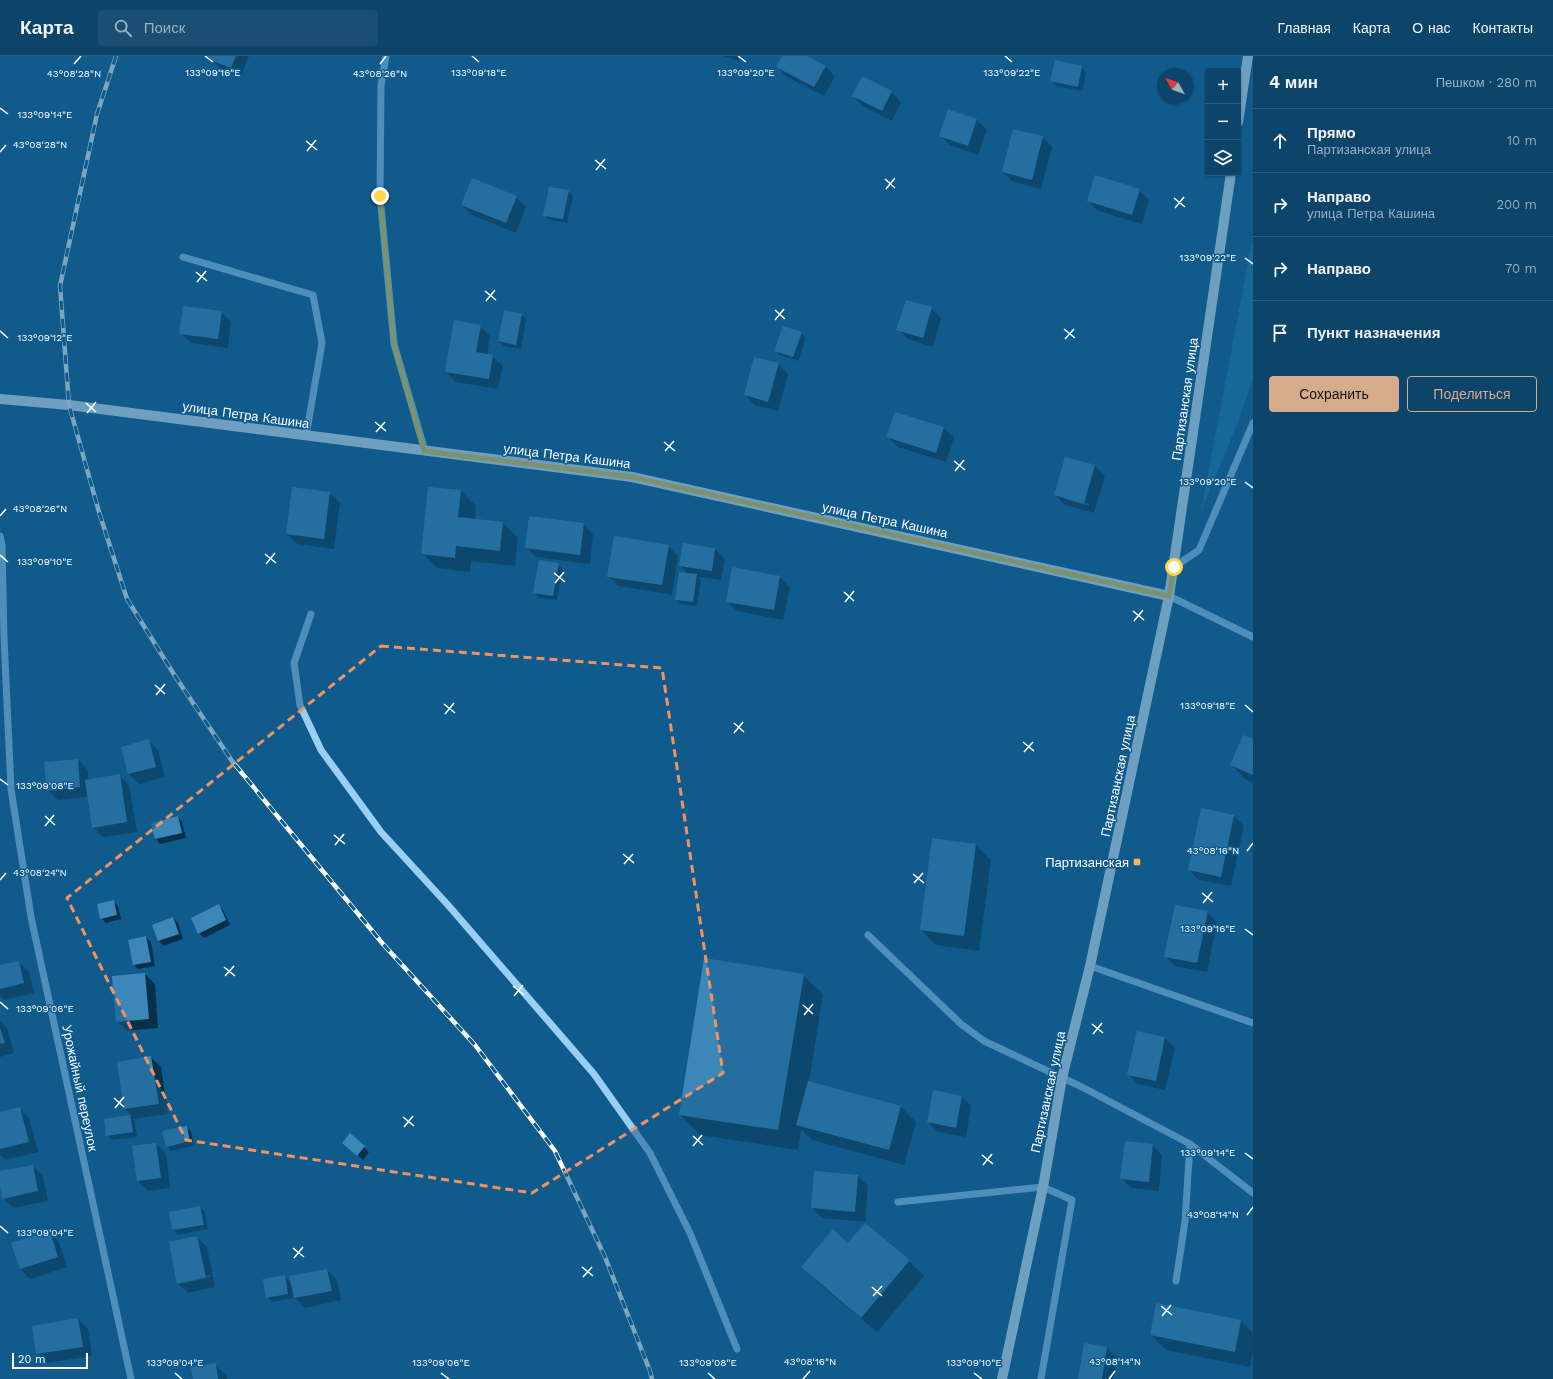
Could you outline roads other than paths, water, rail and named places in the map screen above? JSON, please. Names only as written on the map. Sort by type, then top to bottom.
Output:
[{"type":"main road","points":[[1241,104],[1248,56]]},
{"type":"main road","name":"Партизанская улица","points":[[1002,1379],[1043,1187],[1062,1078],[1090,966],[1169,596],[1231,176]]},
{"type":"main road","name":"улица Петра Кашина","points":[[0,399],[69,404],[306,436],[632,477],[1169,596]]},
{"type":"street","points":[[386,56],[381,86],[380,196],[394,344],[424,451]]},
{"type":"street","points":[[183,257],[313,296],[322,344],[306,436]]},
{"type":"street","points":[[1174,567],[1199,550],[1253,423]]},
{"type":"street","name":"Урожайный переулок","points":[[0,536],[2,545],[4,638],[12,789],[30,910],[131,1379]]},
{"type":"street","points":[[1169,596],[1253,637]]},
{"type":"street","points":[[311,614],[294,663],[300,705],[320,750],[381,832],[448,905],[594,1074],[650,1153],[690,1233],[737,1349]]},
{"type":"street","points":[[868,935],[961,1024],[984,1041],[1062,1078],[1190,1144],[1253,1192]]},
{"type":"street","points":[[1090,966],[1253,1023]]},
{"type":"street","points":[[1176,1281],[1185,1221],[1190,1144]]},
{"type":"street","points":[[898,1202],[1043,1187],[1072,1200],[1041,1379]]},
{"type":"railway","points":[[116,56],[97,114],[60,286],[69,405],[99,512],[127,599],[175,676],[232,761],[383,944],[475,1045],[555,1151],[605,1257],[652,1379]]},
{"type":"place","name":"Партизанская","points":[[1137,862]]}]
